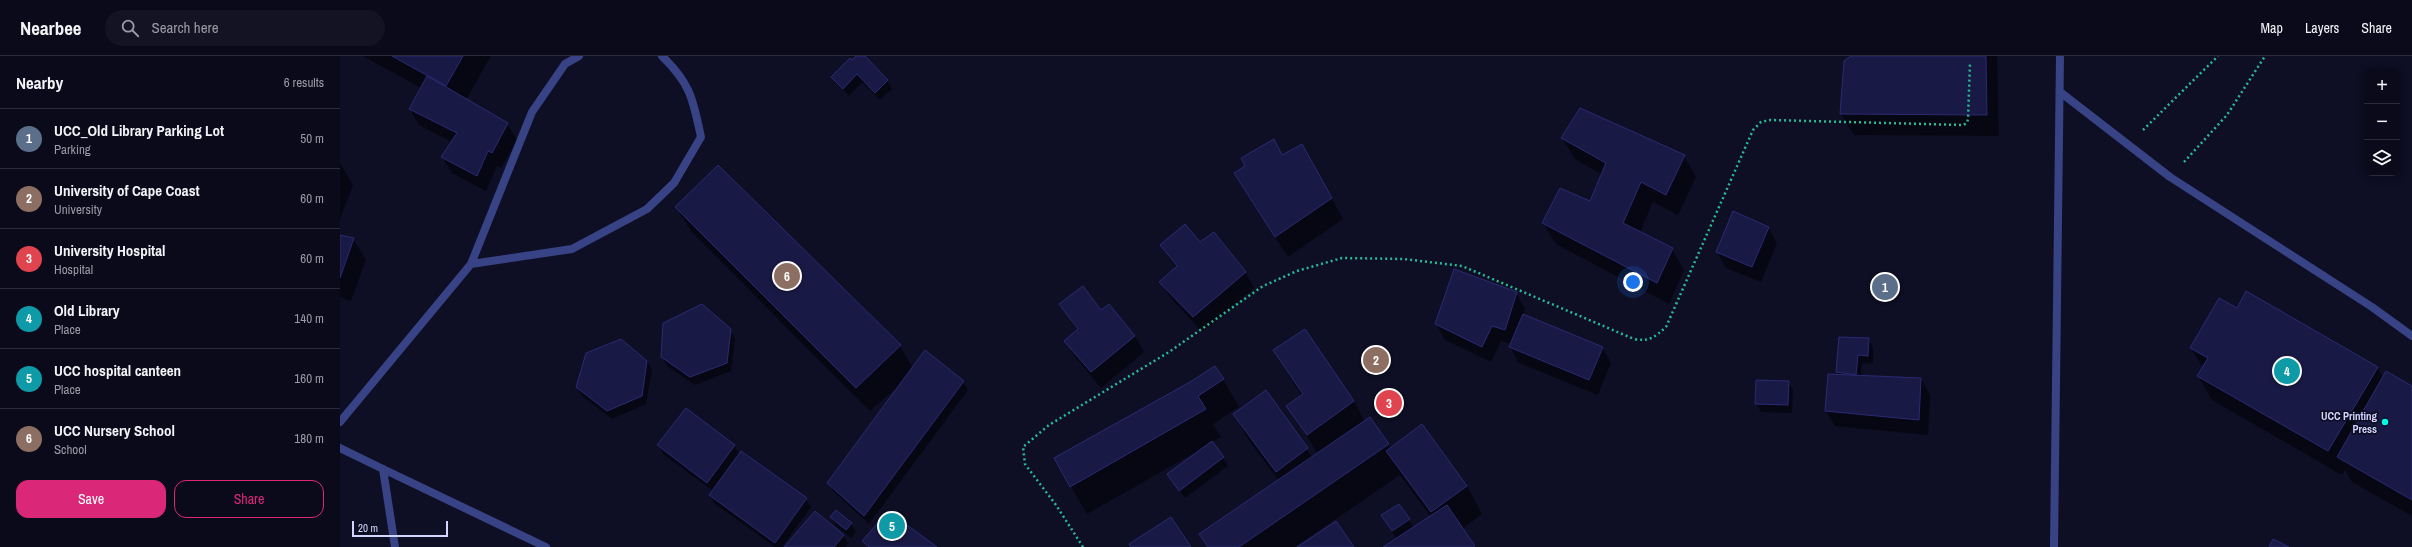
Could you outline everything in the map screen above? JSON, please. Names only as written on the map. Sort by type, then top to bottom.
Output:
[{"type":"street","points":[[340,422],[471,264],[532,112],[566,60],[579,56]]},
{"type":"street","points":[[471,264],[572,249],[647,209],[674,183],[701,137],[691,94],[675,68],[662,56]]},
{"type":"street","points":[[2054,547],[2060,56]]},
{"type":"street","points":[[2060,92],[2170,177],[2372,307],[2412,336]]},
{"type":"street","points":[[340,448],[546,547]]},
{"type":"street","points":[[383,469],[395,547]]},
{"type":"path","points":[[2130,145],[2218,56]]},
{"type":"path","points":[[2170,177],[2227,115],[2265,56]]},
{"type":"path","points":[[1083,547],[1056,505],[1025,464],[1023,447],[1049,425],[1169,352],[1263,286],[1298,271],[1342,258],[1404,259],[1462,266],[1634,339],[1644,341],[1654,338],[1666,328],[1753,130],[1760,122],[1770,120],[1964,125],[1967,123],[1968,119],[1970,63]]},
{"type":"building","points":[[392,56],[463,56],[446,86]]},
{"type":"building","points":[[856,56],[865,56],[888,80],[875,93],[857,74],[843,89],[831,77],[850,58],[852,60]]},
{"type":"building","points":[[1851,56],[1986,56],[1987,115],[1840,114],[1844,61]]},
{"type":"building","points":[[427,76],[508,123],[492,153],[488,151],[477,176],[441,157],[457,133],[409,109]]},
{"type":"building","points":[[1580,108],[1685,155],[1666,195],[1641,182],[1623,223],[1673,248],[1657,283],[1542,223],[1560,188],[1590,201],[1606,163],[1561,138]]},
{"type":"building","points":[[1274,139],[1282,155],[1302,144],[1332,198],[1275,237],[1234,173],[1245,166],[1241,158]]},
{"type":"building","points":[[718,165],[901,345],[856,388],[675,207]]},
{"type":"building","points":[[1733,211],[1769,227],[1752,267],[1716,252]]},
{"type":"building","points":[[1185,224],[1200,242],[1214,232],[1246,272],[1193,317],[1159,282],[1177,266],[1160,245]]},
{"type":"building","points":[[340,235],[354,238],[340,278]]},
{"type":"building","points":[[1454,269],[1517,292],[1505,330],[1492,326],[1482,347],[1435,324]]},
{"type":"building","points":[[1083,286],[1101,310],[1109,304],[1135,336],[1091,372],[1064,341],[1078,329],[1059,304]]},
{"type":"building","points":[[2246,291],[2378,367],[2328,451],[2197,376],[2208,358],[2190,348],[2219,298],[2237,308]]},
{"type":"building","points":[[702,304],[731,329],[727,363],[690,377],[661,357],[663,323]]},
{"type":"building","points":[[1523,314],[1603,347],[1589,380],[1509,347]]},
{"type":"building","points":[[1305,329],[1354,401],[1307,435],[1286,406],[1303,394],[1273,350]]},
{"type":"building","points":[[1839,337],[1869,338],[1868,356],[1858,355],[1856,375],[1836,372]]},
{"type":"building","points":[[621,339],[647,361],[642,396],[607,411],[576,387],[586,353]]},
{"type":"building","points":[[925,350],[964,381],[864,516],[827,483]]},
{"type":"building","points":[[1215,366],[1224,379],[1198,396],[1206,409],[1070,487],[1054,458],[1190,382]]},
{"type":"building","name":"UCC Printing Press","points":[[2386,371],[2412,386],[2412,500],[2337,457]]},
{"type":"building","points":[[1828,374],[1921,378],[1919,420],[1825,411]]},
{"type":"building","points":[[1756,380],[1789,381],[1788,405],[1755,404]]},
{"type":"building","points":[[1266,390],[1308,448],[1276,472],[1233,414]]},
{"type":"building","points":[[686,408],[735,445],[707,483],[657,445]]},
{"type":"building","points":[[1370,417],[1389,444],[1239,547],[1208,547],[1199,534]]},
{"type":"building","points":[[1422,424],[1467,486],[1431,512],[1386,451]]},
{"type":"building","points":[[1212,441],[1224,457],[1179,491],[1167,474]]},
{"type":"building","points":[[741,451],[807,498],[775,543],[709,495]]},
{"type":"building","points":[[1399,504],[1410,519],[1392,531],[1381,515]]},
{"type":"building","points":[[1447,505],[1475,546],[1383,547]]},
{"type":"building","points":[[836,510],[852,523],[846,530],[830,517]]},
{"type":"building","points":[[815,511],[844,535],[834,547],[784,547]]},
{"type":"building","points":[[888,511],[937,547],[869,547],[862,541]]},
{"type":"building","points":[[1171,517],[1191,547],[1131,547],[1129,544]]},
{"type":"building","points":[[1336,521],[1354,547],[1297,547]]},
{"type":"building","points":[[2273,539],[2289,547],[2269,547]]},
{"type":"place","name":"UCC Nursery School","points":[[787,276]]},
{"type":"place","name":"UCC_Old Library Parking Lot","points":[[1885,287]]},
{"type":"place","name":"University of Cape Coast","points":[[1376,360]]},
{"type":"place","name":"Old Library","points":[[2287,371]]},
{"type":"place","name":"University Hospital","points":[[1389,403]]},
{"type":"place","name":"UCC Printing Press","points":[[2385,422]]},
{"type":"place","name":"UCC hospital canteen","points":[[892,526]]}]
